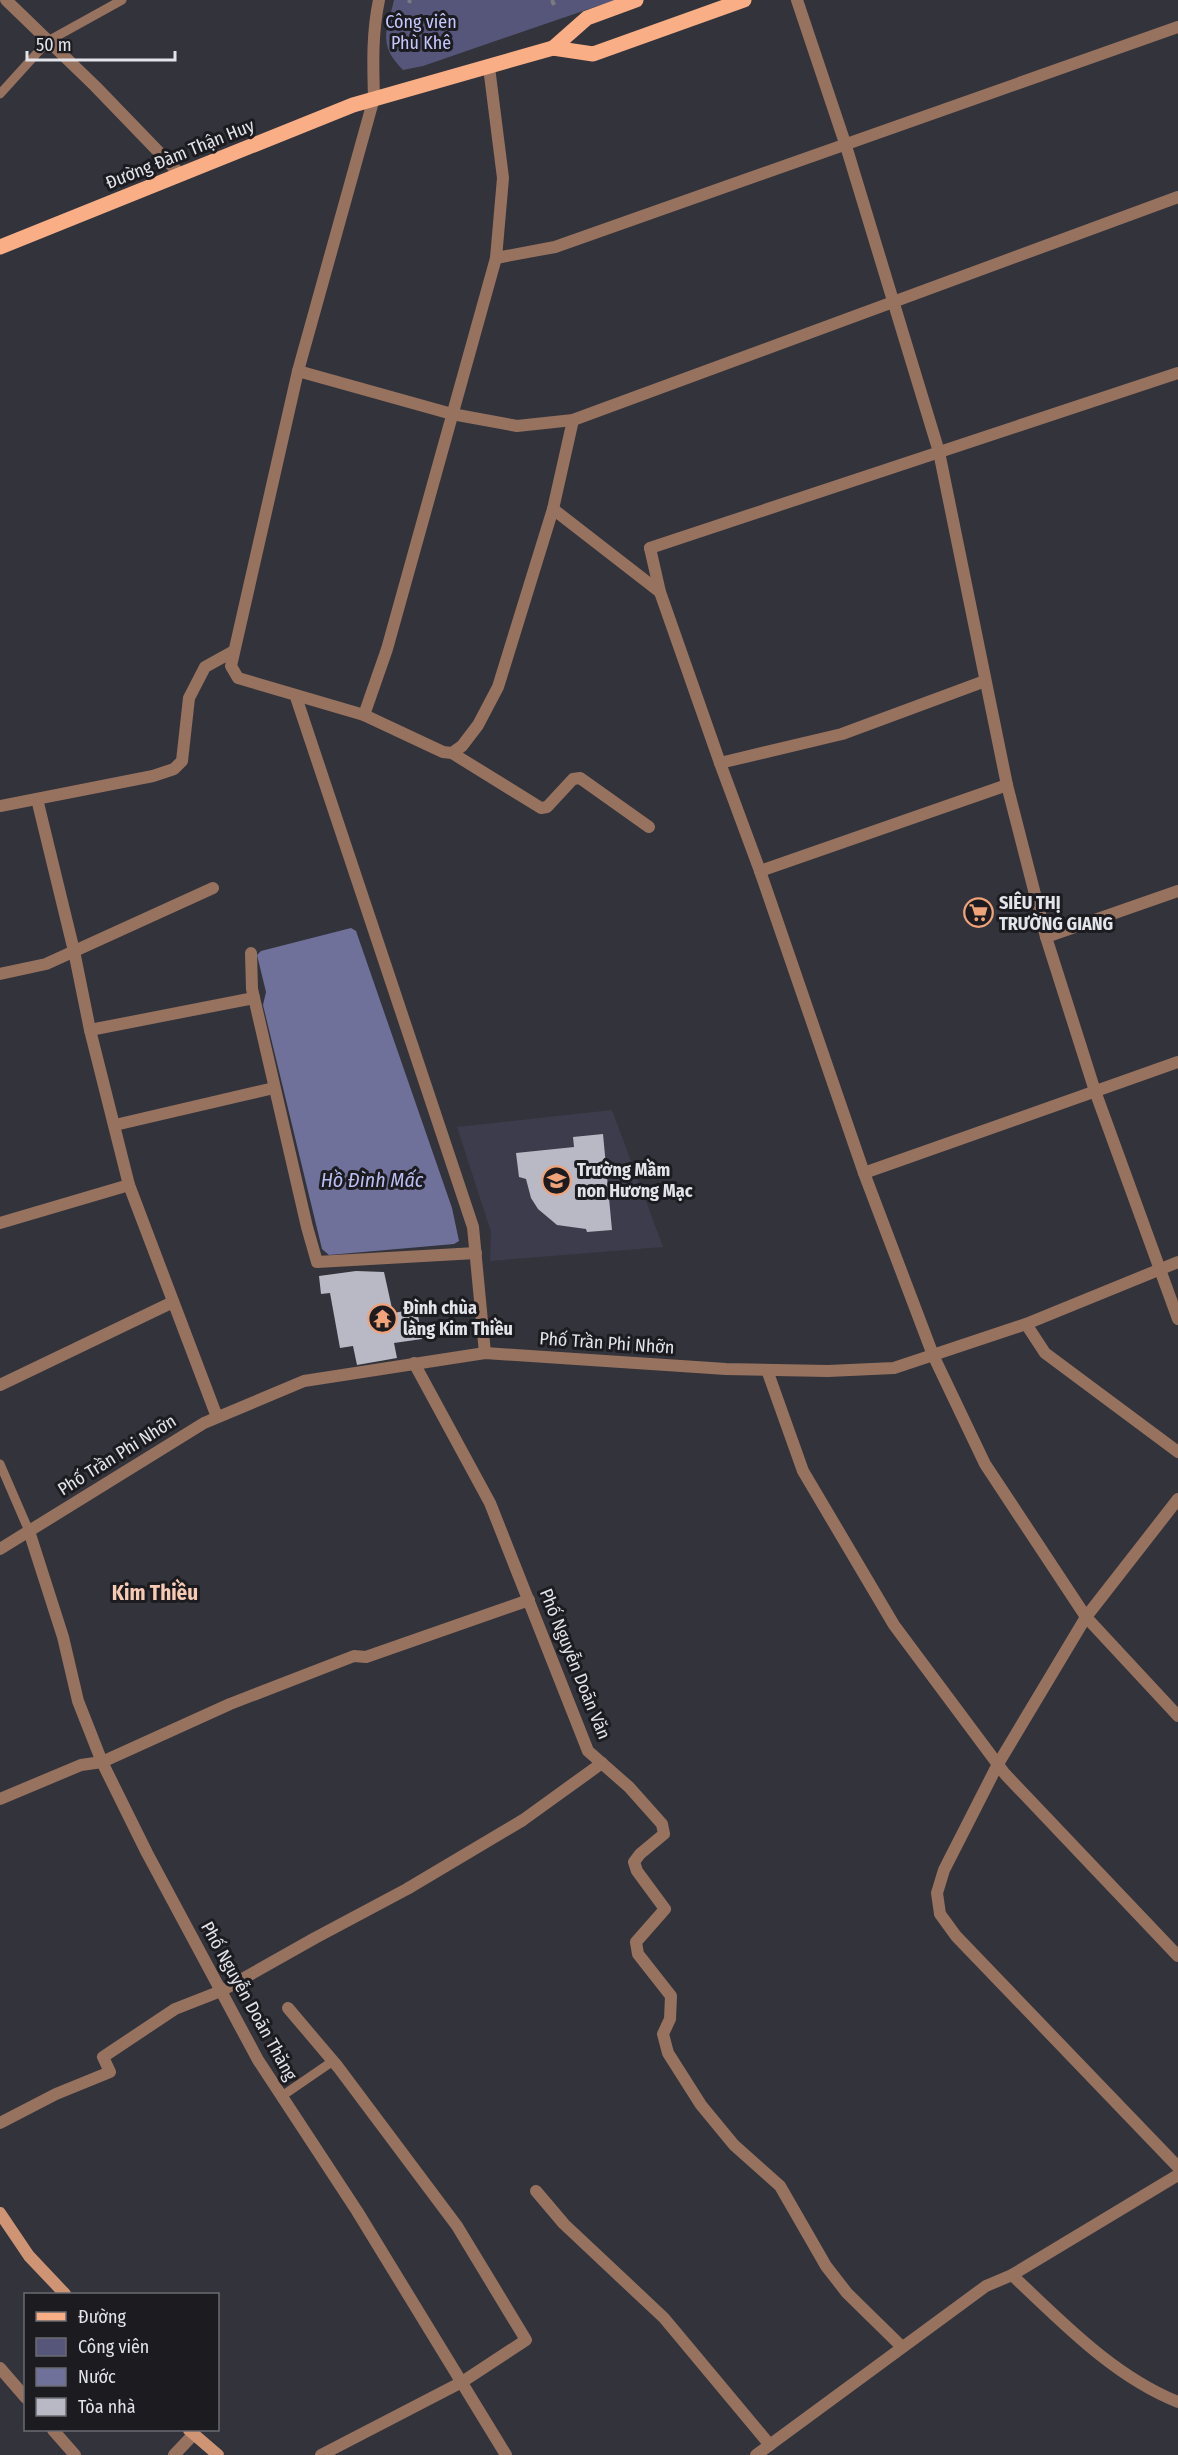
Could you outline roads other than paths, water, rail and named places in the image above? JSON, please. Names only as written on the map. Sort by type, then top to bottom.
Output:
[{"type":"main road","points":[[553,48],[587,18],[636,0]]},
{"type":"main road","points":[[553,48],[593,54],[744,0]]},
{"type":"main road","name":"Đường Đàm Thận Huy","points":[[0,247],[374,98],[553,48]]},
{"type":"main road","points":[[0,2213],[29,2256],[63,2293]]},
{"type":"main road","points":[[191,2432],[218,2455]]},
{"type":"street","points":[[6,0],[180,174]]},
{"type":"street","points":[[379,0],[372,56],[374,98],[298,371],[231,666],[238,678],[296,697],[364,715],[443,752],[452,753],[541,808],[547,807],[573,779],[580,778],[649,827]]},
{"type":"street","points":[[797,0],[846,146],[939,452],[1007,784],[1046,937],[1095,1091],[1178,1319]]},
{"type":"street","points":[[496,258],[555,248],[1178,27]]},
{"type":"street","points":[[364,715],[387,650],[496,258],[503,178],[489,67]]},
{"type":"street","points":[[298,371],[452,414],[517,426],[573,420],[1178,197]]},
{"type":"street","points":[[1178,373],[650,548],[660,592],[760,871],[864,1173],[933,1355],[985,1464],[1086,1617],[1178,1716]]},
{"type":"street","points":[[452,753],[462,746],[478,725],[494,697],[553,509],[573,420]]},
{"type":"street","points":[[553,509],[660,592]]},
{"type":"street","points":[[0,806],[153,776],[174,769],[182,761],[189,698],[205,667],[234,651]]},
{"type":"street","points":[[720,763],[842,734],[985,681]]},
{"type":"street","points":[[296,697],[474,1227],[485,1353]]},
{"type":"street","points":[[760,871],[1007,784]]},
{"type":"street","points":[[37,799],[74,951],[90,1030],[129,1185],[217,1417]]},
{"type":"street","points":[[0,974],[46,964],[213,888]]},
{"type":"street","points":[[1046,937],[1178,891]]},
{"type":"street","points":[[251,953],[254,998],[317,1262],[476,1253]]},
{"type":"street","points":[[90,1030],[254,998]]},
{"type":"street","points":[[864,1173],[1178,1062]]},
{"type":"street","points":[[115,1125],[274,1088]]},
{"type":"street","points":[[0,1223],[129,1185]]},
{"type":"street","name":"Phố Trần Phi Nhỡn","points":[[0,1549],[204,1423],[304,1381],[485,1353],[766,1370],[828,1371],[894,1368],[1026,1324],[1178,1262]]},
{"type":"street","points":[[0,1385],[173,1302]]},
{"type":"street","points":[[1026,1324],[1045,1353],[1178,1452]]},
{"type":"street","name":"Phố Nguyễn Doãn Văn","points":[[414,1363],[490,1503],[588,1751],[629,1788],[662,1824],[664,1834],[634,1862],[637,1871],[664,1909],[636,1942],[638,1954],[671,1996],[670,2019],[663,2034],[668,2053],[701,2105],[734,2145],[780,2186],[826,2266],[847,2293],[902,2347]]},
{"type":"street","points":[[766,1370],[803,1471],[894,1625],[998,1764],[1178,1956]]},
{"type":"street","points":[[1178,1499],[1086,1617],[998,1764],[944,1870],[937,1893],[940,1914],[956,1936],[1178,2167]]},
{"type":"street","name":"Phố Nguyễn Doãn Thăng","points":[[29,1531],[63,1637],[78,1701],[102,1762],[147,1853],[258,2060],[357,2211],[506,2455]]},
{"type":"street","points":[[0,1799],[81,1765],[102,1762],[230,1704],[354,1656],[366,1657],[529,1600]]},
{"type":"street","points":[[0,2123],[56,2094],[110,2072],[103,2057],[175,2009],[221,1991],[417,1884],[523,1820],[602,1763]]},
{"type":"street","points":[[288,2008],[333,2061],[457,2226],[526,2340],[462,2382],[321,2455]]},
{"type":"street","points":[[756,2455],[986,2286],[1012,2275],[1178,2175]]},
{"type":"street","points":[[536,2191],[564,2224],[664,2318],[770,2445]]},
{"type":"street","points":[[1012,2275],[1109,2362],[1160,2394],[1178,2402]]},
{"type":"street","points":[[0,2368],[24,2396]]},
{"type":"street","points":[[54,2431],[75,2455]]},
{"type":"street","points":[[174,2455],[191,2432]]},
{"type":"lane","points":[[0,94],[48,41],[122,0]]},
{"type":"lane","points":[[0,1464],[29,1531]]},
{"type":"lane","points":[[282,2096],[333,2061]]},
{"type":"water","name":"Hồ Đình Mấc","points":[[351,928],[356,931],[452,1208],[459,1241],[454,1244],[329,1255],[322,1249],[263,1005],[266,992],[257,955],[261,951]]},
{"type":"place","name":"SIÊU THỊ TRƯỜNG GIANG","points":[[978,913]]},
{"type":"place","name":"Trường Mầm non Hương Mạc","points":[[556,1180]]},
{"type":"place","name":"Đình chùa làng Kim Thiều","points":[[382,1318]]},
{"type":"district","name":"Kim Thiều","points":[[155,1593]]},
{"type":"park label","name":"Công viên Phù Khê","points":[[421,32]]}]
